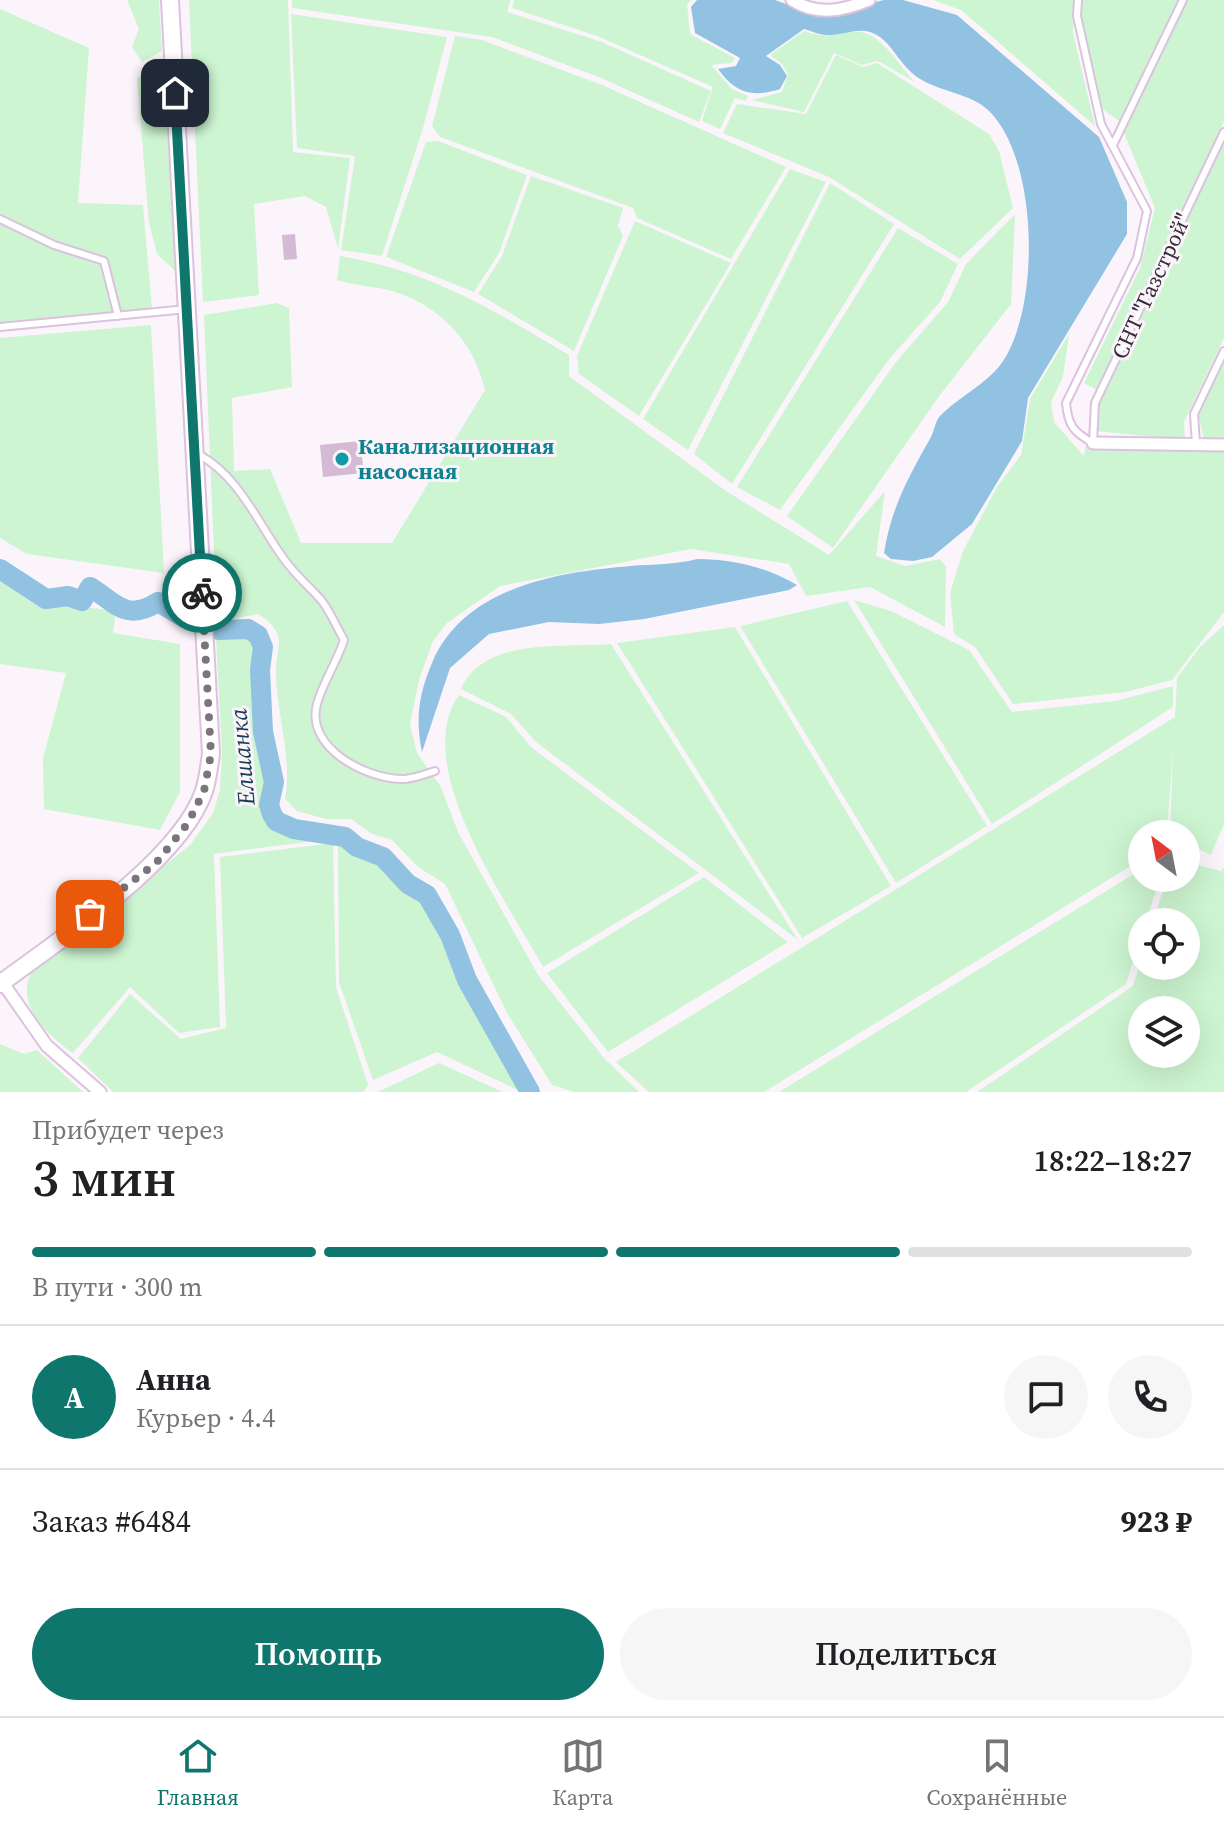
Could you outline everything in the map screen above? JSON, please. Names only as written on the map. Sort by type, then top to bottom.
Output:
[{"type":"main road","points":[[1,982],[156,863],[188,823],[204,791],[211,754],[170,0]]},
{"type":"street","points":[[792,0],[805,8],[826,11],[869,0]]},
{"type":"street","points":[[1093,443],[1224,445]]},
{"type":"street","points":[[1,982],[47,1046],[100,1092]]},
{"type":"lane","points":[[1078,0],[1077,16],[1101,124],[1147,211],[1137,258],[1066,403],[1068,422],[1077,434],[1093,443]]},
{"type":"lane","points":[[1113,145],[1183,0]]},
{"type":"lane","name":"СНТ \"Газстрой\"","points":[[1093,443],[1095,403],[1224,132]]},
{"type":"lane","points":[[0,219],[54,245],[104,261],[118,316]]},
{"type":"lane","points":[[0,327],[187,309]]},
{"type":"lane","points":[[1196,445],[1194,414],[1224,351]]},
{"type":"lane","points":[[194,453],[217,464],[245,495],[260,527],[299,580],[322,601],[344,640],[317,705],[316,727],[330,750],[373,774],[405,779],[435,771]]},
{"type":"green space","points":[[127,0],[159,0],[162,51],[142,62],[132,47],[139,29]]},
{"type":"green space","points":[[189,0],[288,0],[293,152],[350,158],[338,249],[326,207],[305,196],[254,204],[259,295],[203,302]]},
{"type":"green space","points":[[292,0],[510,0],[507,12],[602,42],[711,91],[699,122],[601,78],[492,37],[292,8]]},
{"type":"green space","points":[[514,0],[691,0],[687,4],[690,34],[735,58],[732,63],[711,65],[732,89],[748,96],[746,101],[735,98],[720,129],[702,121],[713,87],[597,36],[512,8]]},
{"type":"green space","points":[[933,0],[1074,0],[1073,33],[1095,126],[961,10]]},
{"type":"green space","points":[[1083,0],[1224,0],[1224,121],[1097,390],[1084,383],[1140,268],[1155,208],[1119,121],[1100,107],[1081,15]]},
{"type":"green space","points":[[0,9],[89,48],[78,203],[143,205],[152,309],[0,324]]},
{"type":"green space","points":[[291,14],[447,37],[423,128],[382,256],[341,250],[355,156],[297,148]]},
{"type":"green space","points":[[804,31],[821,35],[868,34],[883,45],[915,82],[878,61],[861,65],[834,53],[804,112],[752,100],[782,92],[788,74],[782,64],[770,55]]},
{"type":"green space","points":[[455,36],[482,40],[602,85],[786,167],[731,259],[637,218],[633,208],[440,137],[432,126]]},
{"type":"green space","points":[[836,55],[863,67],[877,63],[989,134],[999,151],[1013,208],[960,259],[829,177],[723,133],[737,104],[806,114]]},
{"type":"green space","points":[[150,66],[163,69],[177,273],[157,254],[149,223],[137,79]]},
{"type":"green space","points":[[438,141],[527,175],[499,253],[474,292],[386,257],[426,142]]},
{"type":"green space","points":[[1224,142],[1224,338],[1184,422],[1185,440],[1096,431],[1100,403]]},
{"type":"green space","points":[[790,169],[826,182],[688,450],[643,419]]},
{"type":"green space","points":[[531,176],[623,208],[618,225],[623,236],[574,351],[478,294],[502,256]]},
{"type":"green space","points":[[830,183],[894,224],[732,484],[694,454]]},
{"type":"green space","points":[[1015,214],[1011,304],[940,395],[833,548],[787,516],[896,362],[948,302],[966,264]]},
{"type":"green space","points":[[635,221],[731,263],[639,416],[579,374],[577,356]]},
{"type":"green space","points":[[898,228],[958,264],[940,302],[890,358],[780,510],[737,487]]},
{"type":"green space","points":[[340,256],[403,271],[432,282],[486,307],[569,355],[569,376],[726,491],[829,555],[885,491],[876,556],[905,566],[940,559],[946,567],[945,627],[870,587],[806,596],[789,564],[691,549],[500,586],[447,623],[433,641],[419,680],[410,725],[417,753],[441,787],[458,832],[538,975],[604,1058],[639,1092],[574,1092],[552,1085],[507,1013],[445,884],[418,867],[392,840],[372,834],[351,819],[326,819],[297,811],[285,799],[287,767],[276,684],[278,636],[270,623],[258,614],[217,622],[204,315],[277,303],[289,308],[292,387],[232,398],[234,471],[270,469],[301,543],[392,543],[485,390],[473,356],[440,316],[409,297],[392,291],[337,280]]},
{"type":"green space","points":[[151,325],[164,573],[27,554],[0,538],[0,338]]},
{"type":"green space","points":[[1069,334],[1063,377],[1051,402],[1054,422],[1084,456],[1085,447],[1224,448],[1224,612],[1172,680],[1126,692],[1013,704],[975,647],[954,634],[950,593],[963,551],[997,487],[1021,455],[1030,399]]},
{"type":"green space","points":[[1224,360],[1224,438],[1204,439],[1198,414]]},
{"type":"green space","points":[[0,577],[45,602],[116,611],[113,633],[180,644],[180,792],[160,830],[44,809],[43,758],[66,673],[0,664]]},
{"type":"green space","points":[[854,600],[891,611],[969,650],[1012,712],[1115,701],[1173,686],[1173,707],[992,824]]},
{"type":"green space","points":[[847,601],[987,826],[896,883],[740,626]]},
{"type":"green space","points":[[1224,625],[1224,824],[1211,855],[1200,850],[1200,820],[1170,820],[1173,749],[1168,820],[1128,820],[1128,868],[764,1092],[649,1092],[616,1062],[1175,717],[1177,678],[1200,647]]},
{"type":"green space","points":[[259,627],[267,635],[264,668],[267,719],[277,775],[273,794],[277,812],[302,825],[336,832],[331,839],[214,854],[220,1027],[179,1033],[130,987],[73,1053],[45,1029],[31,1008],[27,985],[31,973],[190,845],[213,813],[220,790],[222,752],[216,638]]},
{"type":"green space","points":[[735,627],[891,886],[802,938],[617,643]]},
{"type":"green space","points":[[611,644],[798,940],[536,742],[511,714],[461,689],[472,672],[505,653],[548,646]]},
{"type":"green space","points":[[459,695],[506,717],[531,747],[699,873],[543,967],[488,871],[454,795],[446,758],[447,724]]},
{"type":"green space","points":[[342,831],[401,867],[433,897],[534,1092],[522,1092],[437,1052],[373,1080],[339,982],[338,841]]},
{"type":"green space","points":[[333,843],[336,987],[368,1085],[363,1092],[113,1092],[78,1058],[130,994],[181,1039],[226,1028],[220,857]]},
{"type":"green space","points":[[1200,866],[1221,871],[1224,867],[1224,1092],[977,1092],[1133,986],[1135,980],[1200,980],[1200,908],[1157,908],[1163,892],[1200,892]]},
{"type":"green space","points":[[704,877],[788,942],[608,1052],[547,973]]},
{"type":"green space","points":[[1128,878],[1128,892],[1156,892],[1150,908],[1128,908],[1126,984],[966,1092],[779,1092]]},
{"type":"green space","points":[[0,1044],[24,1054],[37,1050],[83,1092],[0,1092]]},
{"type":"green space","points":[[439,1063],[503,1092],[378,1092]]},
{"type":"water","points":[[697,0],[775,0],[819,16],[884,0],[903,0],[957,15],[1099,137],[1127,202],[1127,234],[1028,398],[1022,441],[972,524],[932,557],[913,561],[891,559],[884,553],[896,507],[937,420],[1001,364],[1014,339],[1023,308],[1029,234],[1017,162],[1005,132],[988,110],[922,80],[880,37],[867,31],[827,35],[804,29],[766,56],[780,65],[787,76],[780,89],[753,93],[738,88],[718,69],[736,66],[740,58],[695,33],[691,7]]},
{"type":"water","points":[[697,559],[749,565],[797,585],[789,590],[644,619],[599,624],[549,622],[489,634],[450,668],[422,752],[420,706],[432,663],[447,637],[466,617],[490,600],[516,588],[573,573]]},
{"type":"building","points":[[295,234],[297,259],[284,260],[282,235]]},
{"type":"building","name":"Канализационная насосная","points":[[360,441],[364,473],[323,477],[320,445]]},
{"type":"waterway","name":"Елшанка","points":[[0,569],[46,599],[68,596],[82,601],[90,587],[121,608],[137,610],[158,602],[188,620],[219,630],[248,629],[258,635],[263,647],[260,670],[263,732],[274,782],[269,805],[276,821],[294,829],[345,837],[357,847],[383,857],[408,884],[427,895],[450,935],[467,980],[530,1092]]},
{"type":"way so far","points":[[90,914],[156,863],[188,823],[204,791],[211,754],[202,593]]},
{"type":"place","name":"Канализационная насосная","points":[[342,459]]},
{"type":"route","points":[[175,93],[202,593]]}]
